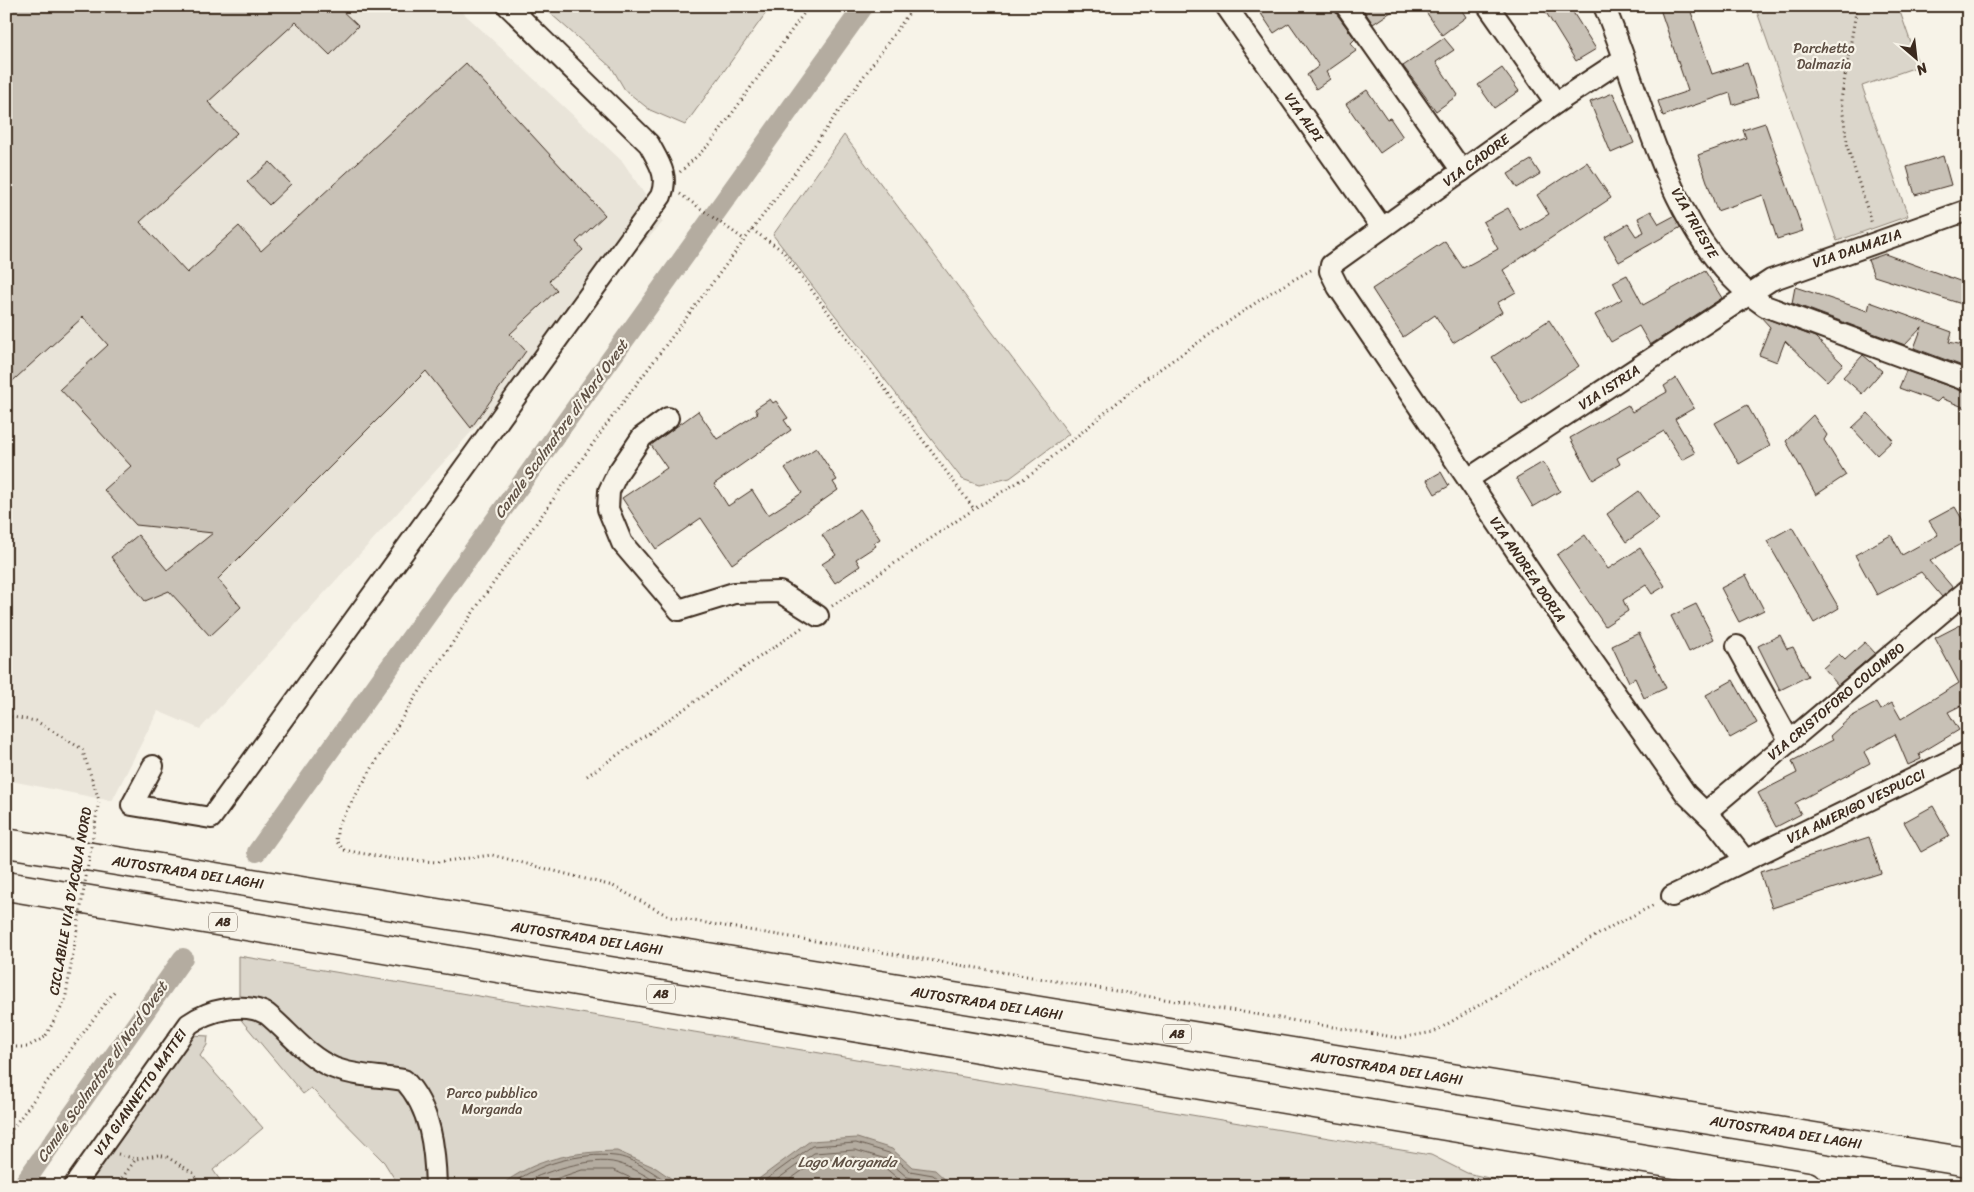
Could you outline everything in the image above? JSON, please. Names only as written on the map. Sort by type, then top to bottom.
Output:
[{"type":"highway","name":"AUTOSTRADA DEI LAGHI","points":[[6,843],[1968,1162]]},
{"type":"highway","name":"A8","points":[[6,886],[1807,1186]]},
{"type":"street","points":[[153,766],[132,804],[212,818],[661,196],[666,183],[661,166],[649,144],[508,6]]},
{"type":"street","name":"VIA ALPI","points":[[1226,6],[1382,228]]},
{"type":"street","points":[[1346,6],[1462,171]]},
{"type":"street","points":[[1488,6],[1556,103]]},
{"type":"street","name":"VIA TRIESTE","points":[[1604,6],[1680,202],[1716,261],[1750,295],[1764,306],[1968,381]]},
{"type":"street","name":"VIA CADORE","points":[[1331,265],[1556,103],[1623,59]]},
{"type":"street","name":"VIA DALMAZIA","points":[[1750,295],[1771,280],[1799,268],[1968,210]]},
{"type":"street","name":"VIA ANDREA DORIA","points":[[1331,265],[1330,272],[1338,286],[1542,589],[1681,787],[1706,812],[1745,860]]},
{"type":"street","name":"VIA ISTRIA","points":[[1468,478],[1750,295]]},
{"type":"street","points":[[668,418],[642,437],[617,474],[609,491],[608,509],[622,543],[679,610],[734,593],[780,592],[818,616]]},
{"type":"street","name":"VIA CRISTOFORO COLOMBO","points":[[1706,812],[1789,740],[1965,599]]},
{"type":"street","points":[[1737,646],[1789,740]]},
{"type":"street","name":"VIA AMERIGO VESPUCCI","points":[[1672,896],[1968,752]]},
{"type":"street","name":"VIA GIANNETTO MATTEI","points":[[74,1186],[189,1024],[221,1010],[243,1008],[260,1010],[274,1020],[305,1049],[334,1068],[360,1075],[404,1080],[414,1094],[431,1132],[434,1147],[436,1186]]},
{"type":"path","points":[[666,183],[691,163],[711,143],[809,6]]},
{"type":"path","points":[[914,6],[752,230],[612,417],[405,712],[338,825],[336,841],[344,850],[392,859],[438,862],[492,855],[612,886],[670,916],[1399,1038],[1434,1032],[1614,924],[1672,896]]},
{"type":"path","points":[[1857,6],[1840,100],[1848,149],[1874,232]]},
{"type":"path","points":[[687,200],[744,240]]},
{"type":"path","points":[[752,230],[782,250],[974,509]]},
{"type":"path","points":[[587,776],[974,509],[1033,473],[1144,380],[1254,304],[1307,271],[1331,265]]},
{"type":"path","name":"CICLABILE VIA D’ACQUA NORD","points":[[6,716],[36,721],[82,749],[99,800],[66,1001],[45,1037],[28,1048],[6,1047]]},
{"type":"path","points":[[6,1137],[116,989]]},
{"type":"path","points":[[101,1147],[136,1159],[158,1155],[167,1157],[194,1173],[202,1186]]},
{"type":"path","points":[[116,1186],[136,1159]]},
{"type":"shaded area","points":[[6,6],[456,6],[623,162],[663,222],[200,729],[158,711],[112,801],[6,780]]},
{"type":"green space","points":[[542,6],[771,6],[685,125],[650,110],[625,90],[612,68]]},
{"type":"green space","name":"Parchetto Dalmazia","points":[[1755,6],[1898,6],[1919,66],[1862,86],[1908,216],[1837,241]]},
{"type":"green space","points":[[844,135],[1069,434],[1010,478],[979,485],[962,479],[773,235]]},
{"type":"green space","name":"Parco pubblico Morganda","points":[[239,956],[1431,1155],[1467,1173],[1497,1180],[1500,1186],[399,1186],[384,1162],[311,1088],[303,1094],[242,1021],[239,1011]]},
{"type":"green space","points":[[191,1035],[208,1036],[207,1045],[200,1056],[263,1128],[213,1170],[224,1186],[85,1186]]},
{"type":"water","name":"Lago Morganda","points":[[857,1138],[892,1149],[912,1167],[935,1170],[952,1186],[743,1186],[756,1181],[810,1141]]},
{"type":"water","points":[[617,1151],[656,1168],[682,1186],[500,1186],[527,1169],[556,1158],[585,1153]]},
{"type":"building","points":[[6,6],[337,6],[358,26],[330,55],[296,22],[208,102],[237,133],[140,222],[187,273],[239,226],[261,251],[466,63],[605,215],[576,242],[583,250],[549,281],[557,290],[510,334],[526,351],[471,428],[426,371],[218,579],[241,607],[210,636],[169,591],[145,601],[111,557],[138,535],[167,570],[213,533],[136,525],[104,490],[131,466],[60,389],[108,345],[83,317],[6,387]]},
{"type":"building","points":[[1256,6],[1334,6],[1336,13],[1355,39],[1351,43],[1356,51],[1326,72],[1330,79],[1316,89],[1307,75],[1319,66],[1289,23],[1274,33]]},
{"type":"building","points":[[1361,6],[1400,6],[1373,24]]},
{"type":"building","points":[[1422,6],[1459,6],[1466,17],[1442,35]]},
{"type":"building","points":[[1542,6],[1569,6],[1596,49],[1576,61]]},
{"type":"building","points":[[1659,6],[1689,6],[1712,74],[1747,63],[1758,97],[1733,105],[1730,93],[1663,116],[1658,101],[1688,91]]},
{"type":"building","points":[[1444,38],[1454,50],[1436,62],[1458,95],[1436,111],[1403,66]]},
{"type":"building","points":[[1502,68],[1519,91],[1494,108],[1478,85]]},
{"type":"building","points":[[1367,90],[1387,119],[1390,118],[1403,137],[1380,153],[1346,104]]},
{"type":"building","points":[[1613,93],[1634,143],[1611,153],[1590,102]]},
{"type":"building","points":[[1765,123],[1803,231],[1777,239],[1763,195],[1717,211],[1698,155],[1746,138],[1743,130]]},
{"type":"building","points":[[1943,156],[1951,185],[1915,195],[1907,167]]},
{"type":"building","points":[[1531,160],[1540,174],[1517,188],[1508,174]]},
{"type":"building","points":[[270,162],[291,184],[269,205],[247,182]]},
{"type":"building","points":[[1587,162],[1611,198],[1503,270],[1516,292],[1497,303],[1502,312],[1453,343],[1435,315],[1403,337],[1372,289],[1445,241],[1463,268],[1498,249],[1483,222],[1508,208],[1521,231],[1549,214],[1537,195]]},
{"type":"building","points":[[1651,211],[1659,224],[1674,216],[1681,227],[1619,262],[1605,237],[1628,224],[1636,236],[1644,232],[1638,218]]},
{"type":"building","points":[[1885,254],[1968,284],[1968,306],[1874,276],[1868,260]]},
{"type":"building","points":[[1705,271],[1722,298],[1650,345],[1639,326],[1611,342],[1595,315],[1622,299],[1613,282],[1627,275],[1643,305]]},
{"type":"building","points":[[1795,287],[1868,311],[1870,302],[1952,332],[1949,342],[1968,346],[1968,368],[1914,348],[1922,327],[1905,345],[1792,303]]},
{"type":"building","points":[[1760,316],[1815,337],[1843,364],[1827,381],[1785,341],[1777,362],[1759,355],[1770,327]]},
{"type":"building","points":[[1549,320],[1579,366],[1522,404],[1492,357]]},
{"type":"building","points":[[1863,355],[1882,371],[1862,394],[1843,377]]},
{"type":"building","points":[[1906,371],[1968,393],[1968,409],[1941,398],[1937,402],[1899,388]]},
{"type":"building","points":[[1676,378],[1694,408],[1675,419],[1695,453],[1682,460],[1664,431],[1617,458],[1620,464],[1593,480],[1570,438],[1628,405],[1632,412],[1667,392],[1664,386]]},
{"type":"building","points":[[770,399],[773,403],[776,401],[788,418],[784,420],[791,430],[714,484],[728,506],[752,490],[768,515],[802,493],[785,468],[816,448],[837,480],[833,482],[838,490],[732,564],[701,518],[656,549],[622,498],[667,468],[651,445],[698,411],[717,439],[758,413],[755,409]]},
{"type":"building","points":[[1747,405],[1770,446],[1739,464],[1715,423]]},
{"type":"building","points":[[1868,413],[1893,440],[1877,455],[1852,428]]},
{"type":"building","points":[[1813,415],[1827,435],[1824,440],[1846,475],[1816,495],[1786,441]]},
{"type":"building","points":[[1543,462],[1560,491],[1533,507],[1516,478]]},
{"type":"building","points":[[1441,472],[1449,486],[1435,494],[1427,480]]},
{"type":"building","points":[[1639,491],[1659,519],[1626,542],[1607,514]]},
{"type":"building","points":[[1955,507],[1968,529],[1968,540],[1930,561],[1953,588],[1942,597],[1921,572],[1877,595],[1855,555],[1891,535],[1902,555],[1938,535],[1929,521]]},
{"type":"building","points":[[860,509],[880,539],[874,543],[876,546],[856,559],[860,566],[835,583],[822,564],[836,555],[822,535]]},
{"type":"building","points":[[1792,527],[1839,608],[1814,623],[1767,541]]},
{"type":"building","points":[[1585,535],[1608,569],[1640,548],[1665,586],[1652,594],[1646,585],[1623,600],[1628,611],[1605,626],[1557,555]]},
{"type":"building","points":[[1746,575],[1764,610],[1739,622],[1721,588]]},
{"type":"building","points":[[1696,604],[1714,639],[1689,652],[1671,616]]},
{"type":"building","points":[[1968,621],[1968,702],[1948,712],[1959,730],[1919,754],[1921,759],[1908,765],[1895,734],[1864,752],[1870,763],[1795,803],[1801,814],[1776,827],[1758,793],[1797,773],[1792,761],[1833,740],[1830,736],[1851,717],[1876,703],[1880,710],[1892,703],[1901,719],[1959,683],[1935,638]]},
{"type":"building","points":[[1639,633],[1666,688],[1644,698],[1635,678],[1629,682],[1612,646]]},
{"type":"building","points":[[1780,635],[1787,649],[1793,647],[1808,676],[1780,690],[1758,646]]},
{"type":"building","points":[[1865,642],[1875,653],[1838,685],[1823,668],[1839,654],[1845,660]]},
{"type":"building","points":[[1733,680],[1757,723],[1730,738],[1706,695]]},
{"type":"building","points":[[1933,806],[1950,836],[1921,852],[1904,822]]},
{"type":"building","points":[[1869,837],[1881,873],[1772,908],[1760,872]]},
{"type":"waterway","name":"Canale Scolmatore di Nord Ovest","points":[[257,852],[864,6]]},
{"type":"waterway","name":"Canale Scolmatore di Nord Ovest","points":[[22,1186],[183,958]]}]
